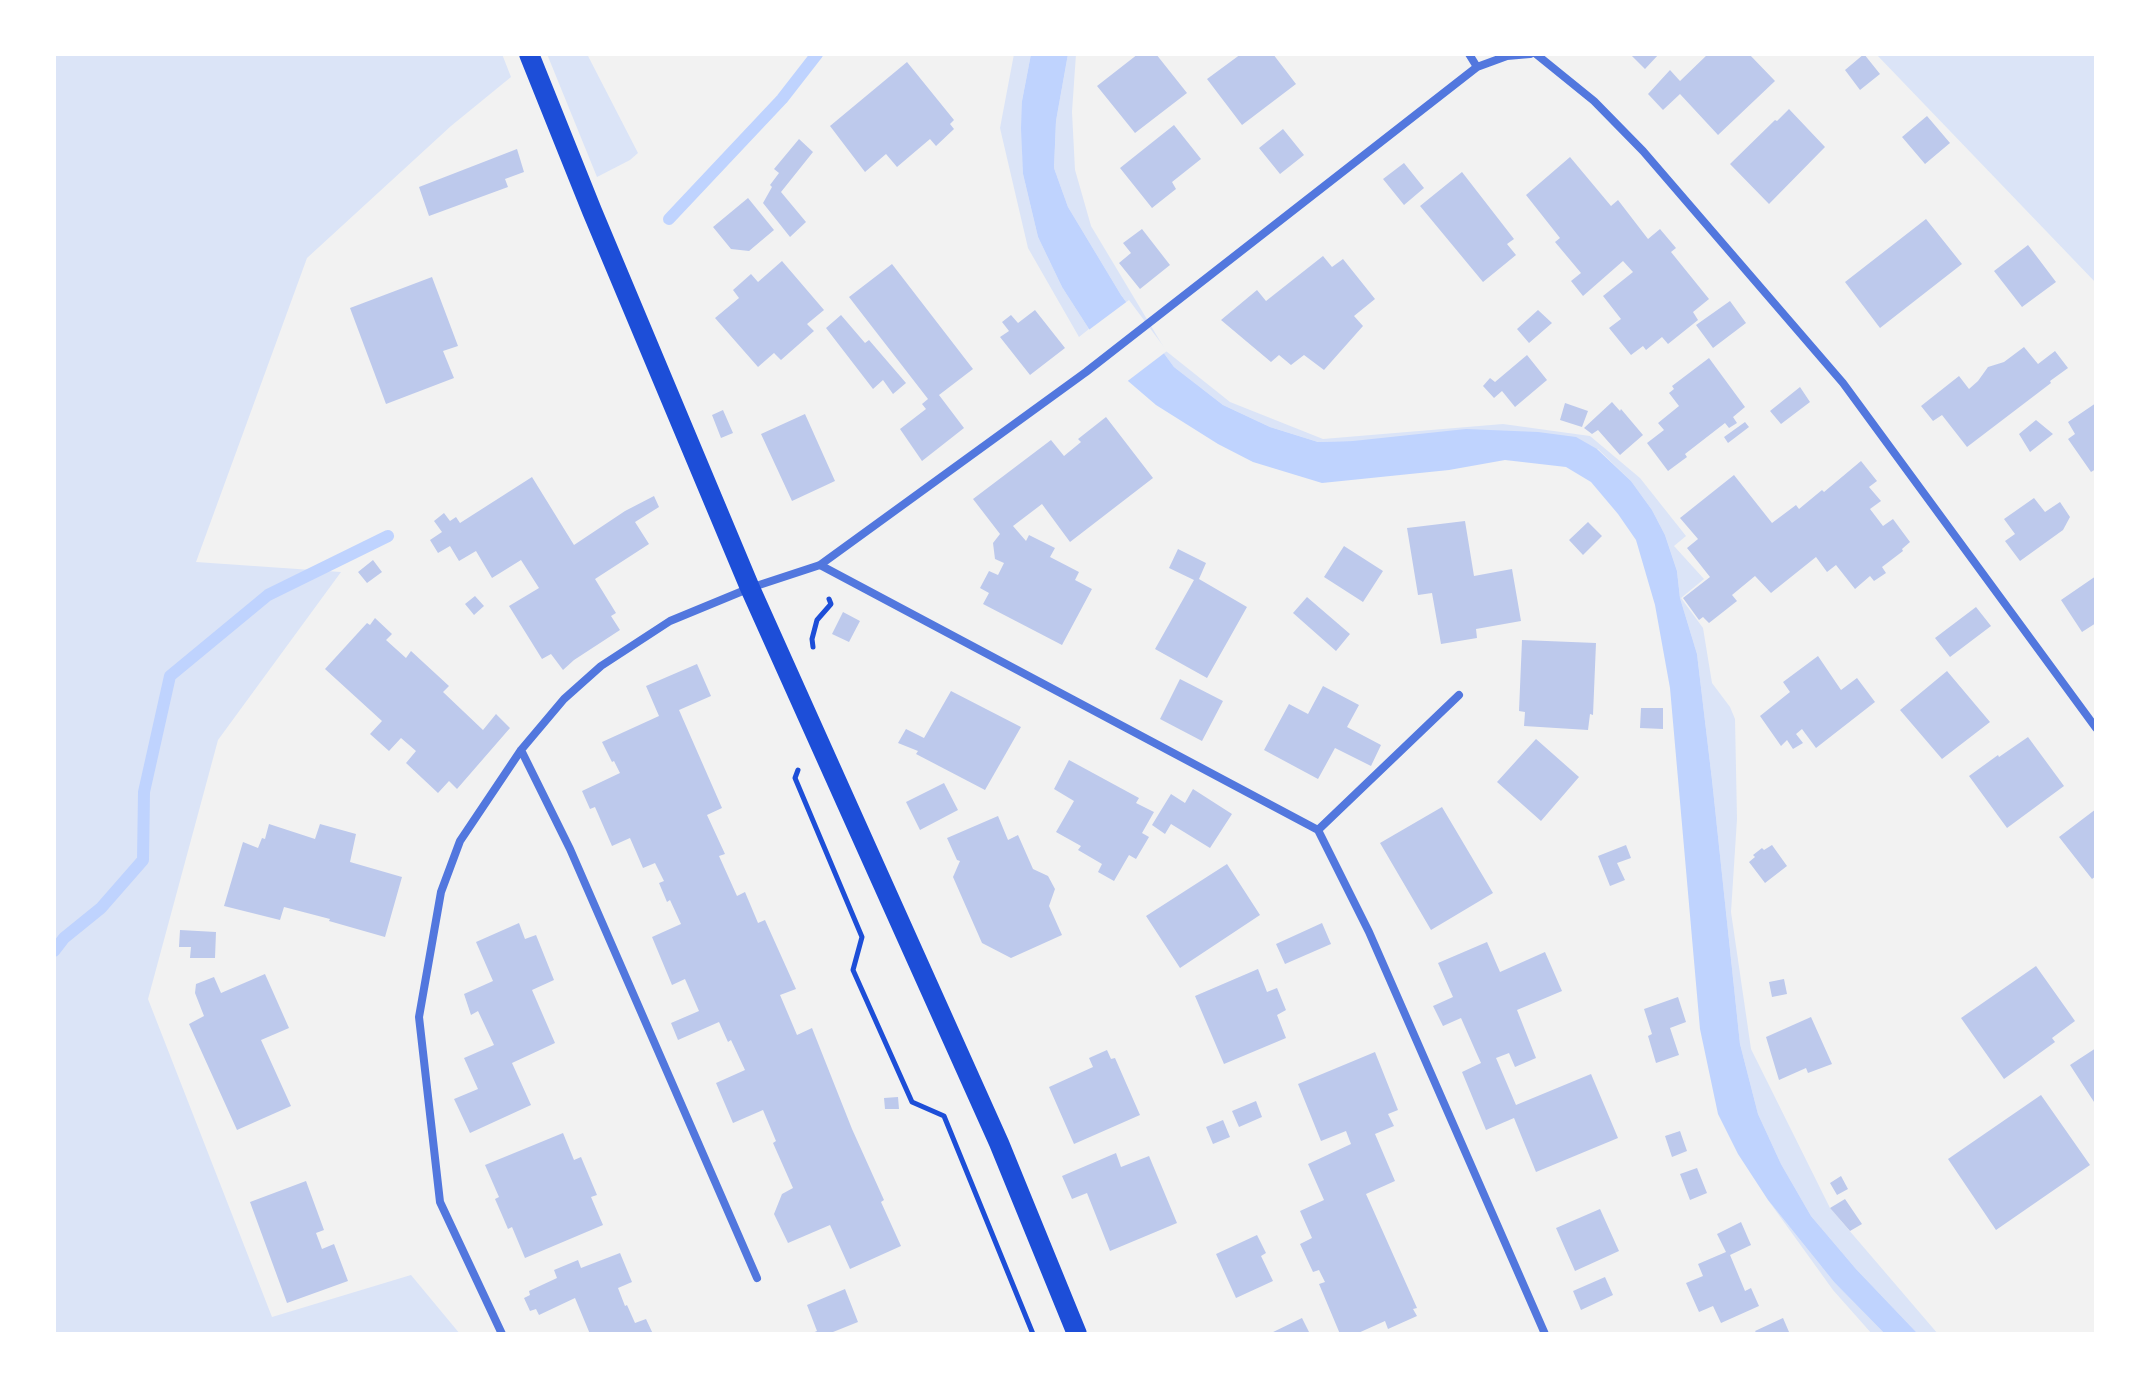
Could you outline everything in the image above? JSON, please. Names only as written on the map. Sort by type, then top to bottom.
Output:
[{"type":"main road","points":[[529,54],[750,588],[999,1143],[1077,1334]]},
{"type":"street","points":[[1469,54],[1477,67]]},
{"type":"street","points":[[502,1334],[440,1202],[419,1017],[441,892],[460,841],[521,750],[564,699],[601,666],[670,621],[750,588],[820,565],[1163,314],[1477,67],[1507,56],[1533,54],[1594,101],[1643,151],[1843,383],[2096,728]]},
{"type":"street","points":[[820,565],[1318,830],[1369,932],[1545,1334]]},
{"type":"street","points":[[1318,830],[1459,695]]},
{"type":"street","points":[[521,750],[570,849],[757,1278]]},
{"type":"path","points":[[815,657],[812,639],[817,620],[831,604],[820,565]]},
{"type":"path","points":[[799,768],[795,778],[862,937],[853,970],[912,1102],[944,1116],[1033,1334]]},
{"type":"shaded area","points":[[54,54],[502,54],[511,77],[451,126],[307,258],[196,562],[341,572],[218,740],[148,999],[272,1317],[411,1275],[460,1334],[54,1334]]},
{"type":"shaded area","points":[[547,54],[587,54],[638,153],[630,160],[597,177]]},
{"type":"shaded area","points":[[1014,54],[1031,54],[1022,101],[1023,174],[1038,237],[1062,287],[1089,329],[1079,337],[1028,248],[1000,128]]},
{"type":"shaded area","points":[[1068,54],[1076,54],[1072,112],[1075,170],[1091,226],[1166,351],[1230,402],[1323,439],[1503,424],[1590,436],[1640,478],[1686,536],[1674,546],[1704,579],[1681,598],[1703,628],[1712,683],[1735,719],[1737,819],[1731,912],[1751,1049],[1830,1208],[1938,1334],[1918,1334],[1811,1216],[1781,1164],[1758,1114],[1740,1044],[1697,654],[1680,598],[1677,571],[1665,535],[1652,510],[1631,481],[1598,449],[1318,442],[1270,427],[1223,405],[1174,367],[1121,295],[1068,207],[1054,168],[1056,121]]},
{"type":"shaded area","points":[[1876,54],[2096,54],[2096,283]]},
{"type":"shaded area","points":[[1768,1200],[1834,1282],[1885,1334],[1872,1334],[1833,1290]]},
{"type":"water","points":[[1031,54],[1068,54],[1056,121],[1054,168],[1068,207],[1121,295],[1174,367],[1223,405],[1270,427],[1318,442],[1466,429],[1576,437],[1597,449],[1631,481],[1652,510],[1665,535],[1677,571],[1680,598],[1697,654],[1740,1044],[1758,1114],[1781,1164],[1811,1216],[1918,1334],[1885,1334],[1834,1282],[1768,1200],[1738,1154],[1718,1114],[1700,1029],[1670,688],[1655,605],[1636,540],[1618,514],[1591,482],[1566,467],[1505,460],[1449,470],[1322,483],[1253,462],[1156,405],[1128,381],[1089,329],[1062,287],[1038,237],[1023,174],[1021,128],[1022,101]]},
{"type":"pier","points":[[1129,300],[1167,351],[1125,383],[1086,332]]},
{"type":"building","points":[[1138,54],[1156,54],[1187,93],[1135,133],[1097,86]]},
{"type":"building","points":[[1241,54],[1273,54],[1296,84],[1242,125],[1207,79]]},
{"type":"building","points":[[1630,54],[1659,54],[1645,69]]},
{"type":"building","points":[[1708,54],[1749,54],[1775,81],[1718,135],[1680,94],[1663,110],[1648,94],[1670,70],[1680,81]]},
{"type":"building","points":[[1864,54],[1880,74],[1860,90],[1845,70]]},
{"type":"building","points":[[907,62],[954,120],[950,124],[954,129],[936,146],[930,139],[897,167],[886,154],[865,172],[830,126]]},
{"type":"building","points":[[1789,109],[1825,147],[1769,204],[1730,164]]},
{"type":"building","points":[[1927,116],[1950,143],[1925,164],[1902,137]]},
{"type":"building","points":[[1174,125],[1201,159],[1172,182],[1176,189],[1152,208],[1120,168]]},
{"type":"building","points":[[1283,129],[1304,155],[1280,174],[1259,148]]},
{"type":"building","points":[[799,139],[813,152],[781,192],[806,222],[790,237],[763,203],[779,173],[774,169]]},
{"type":"building","points":[[517,149],[524,172],[505,179],[508,187],[429,216],[419,187]]},
{"type":"building","points":[[1570,157],[1611,206],[1618,200],[1648,239],[1660,229],[1676,248],[1671,252],[1709,299],[1693,312],[1698,320],[1668,344],[1662,337],[1646,350],[1643,346],[1631,355],[1609,328],[1621,319],[1603,296],[1633,272],[1623,261],[1583,296],[1571,281],[1581,273],[1555,242],[1560,238],[1526,195]]},
{"type":"building","points":[[1404,163],[1424,188],[1404,205],[1383,179]]},
{"type":"building","points":[[1462,172],[1514,239],[1507,244],[1516,255],[1483,282],[1420,206]]},
{"type":"building","points":[[748,198],[774,230],[749,251],[731,249],[713,227]]},
{"type":"building","points":[[1926,219],[1962,264],[1880,328],[1845,282]]},
{"type":"building","points":[[1142,229],[1170,265],[1140,289],[1119,263],[1131,253],[1123,243]]},
{"type":"building","points":[[2028,245],[2056,282],[2022,307],[1994,271]]},
{"type":"building","points":[[1323,256],[1332,267],[1343,259],[1375,299],[1354,316],[1363,326],[1324,370],[1304,355],[1291,365],[1279,355],[1271,362],[1221,320],[1257,290],[1266,301]]},
{"type":"building","points":[[782,261],[824,310],[807,324],[814,331],[781,360],[774,353],[758,367],[715,318],[739,298],[733,290],[751,274],[758,282]]},
{"type":"building","points":[[892,264],[973,369],[939,395],[964,428],[922,461],[900,429],[926,409],[922,404],[928,399],[849,297]]},
{"type":"building","points":[[432,277],[458,346],[443,351],[454,378],[386,404],[350,308]]},
{"type":"building","points":[[1730,301],[1746,323],[1713,348],[1696,325]]},
{"type":"building","points":[[1035,310],[1065,348],[1030,375],[1000,337],[1009,331],[1002,322],[1011,315],[1018,323]]},
{"type":"building","points":[[1538,310],[1552,323],[1529,343],[1517,329]]},
{"type":"building","points":[[841,315],[865,343],[869,340],[906,383],[893,394],[883,380],[873,389],[826,328]]},
{"type":"building","points":[[2024,347],[2038,364],[2055,351],[2068,368],[1967,447],[1942,415],[1933,421],[1921,406],[1959,376],[1969,389],[1988,367],[2004,362]]},
{"type":"building","points":[[1527,355],[1547,380],[1515,407],[1502,391],[1494,398],[1483,386],[1490,378],[1495,382]]},
{"type":"building","points":[[1709,358],[1745,407],[1733,417],[1737,423],[1729,428],[1725,423],[1668,471],[1647,443],[1664,430],[1658,423],[1679,406],[1669,393],[1674,389],[1672,386]]},
{"type":"building","points":[[1800,387],[1810,402],[1781,424],[1770,411]]},
{"type":"building","points":[[1612,402],[1643,435],[1620,455],[1598,430],[1592,434],[1584,428]]},
{"type":"building","points":[[1565,403],[1588,411],[1582,427],[1560,420]]},
{"type":"building","points":[[2096,403],[2096,469],[2091,472],[2068,439],[2075,434],[2068,422]]},
{"type":"building","points":[[723,410],[733,433],[721,438],[712,415]]},
{"type":"building","points":[[805,414],[835,481],[792,501],[761,434]]},
{"type":"building","points":[[1106,417],[1153,478],[1070,542],[1042,504],[1013,526],[1026,541],[1029,535],[1055,548],[1050,557],[1079,572],[1075,580],[1092,589],[1062,645],[983,604],[989,593],[980,588],[989,571],[998,575],[1004,563],[995,559],[993,543],[1000,534],[973,499],[1051,440],[1064,456],[1081,442],[1078,439]]},
{"type":"building","points":[[2036,420],[2053,434],[2030,452],[2019,434]]},
{"type":"building","points":[[1745,422],[1749,427],[1728,443],[1724,437]]},
{"type":"building","points":[[1861,461],[1877,481],[1869,487],[1881,501],[1870,509],[1883,526],[1893,519],[1910,542],[1882,567],[1886,573],[1874,581],[1870,576],[1855,589],[1836,565],[1827,572],[1816,557],[1771,593],[1755,576],[1732,595],[1737,601],[1709,623],[1703,617],[1699,620],[1683,598],[1710,577],[1687,548],[1698,539],[1680,518],[1734,475],[1772,523],[1796,505],[1799,509],[1822,490],[1824,492]]},
{"type":"building","points":[[532,477],[574,545],[654,496],[659,507],[635,522],[649,544],[595,579],[616,613],[611,616],[620,630],[563,670],[551,654],[542,659],[509,606],[539,588],[521,560],[492,578],[476,551],[459,561],[450,546],[438,553],[430,540],[442,532],[434,521],[444,513],[450,521],[456,517],[460,523]]},
{"type":"building","points":[[2034,498],[2045,512],[2060,502],[2070,517],[2063,530],[2020,561],[2005,541],[2015,534],[2004,519]]},
{"type":"building","points":[[1465,521],[1474,576],[1512,569],[1521,621],[1476,629],[1477,638],[1441,644],[1432,593],[1418,595],[1407,528]]},
{"type":"building","points":[[1588,522],[1602,536],[1583,555],[1569,540]]},
{"type":"building","points":[[1344,546],[1383,571],[1363,602],[1324,577]]},
{"type":"building","points":[[1178,549],[1206,563],[1199,579],[1247,607],[1207,678],[1155,649],[1194,580],[1169,568]]},
{"type":"building","points":[[373,560],[382,572],[367,583],[358,572]]},
{"type":"building","points":[[2096,576],[2096,623],[2082,632],[2061,600]]},
{"type":"building","points":[[475,596],[484,606],[474,615],[465,604]]},
{"type":"building","points":[[1307,597],[1350,634],[1336,651],[1293,613]]},
{"type":"building","points":[[1976,607],[1991,626],[1950,657],[1935,638]]},
{"type":"building","points":[[843,612],[860,621],[849,642],[832,634]]},
{"type":"building","points":[[375,618],[392,634],[386,640],[406,658],[411,651],[449,686],[443,692],[483,730],[496,714],[510,728],[457,789],[449,781],[438,793],[406,763],[416,751],[401,738],[389,751],[370,734],[382,721],[325,669]]},
{"type":"building","points":[[1522,640],[1596,643],[1593,715],[1590,714],[1588,730],[1524,726],[1525,712],[1519,711]]},
{"type":"building","points":[[1818,656],[1841,690],[1857,678],[1875,702],[1816,748],[1802,729],[1796,734],[1803,743],[1793,749],[1787,740],[1781,746],[1760,716],[1790,692],[1783,682]]},
{"type":"building","points":[[697,664],[711,696],[679,710],[722,808],[707,815],[725,854],[719,856],[737,896],[745,892],[758,923],[765,920],[796,989],[780,995],[797,1035],[812,1028],[901,1246],[850,1269],[830,1225],[788,1243],[774,1214],[782,1194],[793,1188],[773,1143],[776,1141],[763,1110],[733,1123],[716,1083],[745,1070],[731,1040],[728,1042],[719,1022],[678,1040],[671,1023],[699,1011],[685,979],[672,985],[652,937],[681,924],[659,883],[664,881],[655,863],[643,868],[630,838],[612,846],[595,807],[590,809],[582,791],[620,773],[602,742],[659,716],[646,686]]},
{"type":"building","points":[[1947,671],[1990,722],[1942,759],[1900,710]]},
{"type":"building","points":[[1180,679],[1223,701],[1202,741],[1160,719]]},
{"type":"building","points":[[1323,686],[1359,705],[1347,727],[1381,745],[1371,766],[1335,748],[1318,779],[1264,750],[1289,704],[1308,714]]},
{"type":"building","points":[[951,691],[1021,727],[985,790],[916,754],[918,751],[898,743],[906,729],[924,738]]},
{"type":"building","points":[[1641,708],[1663,708],[1663,729],[1640,728]]},
{"type":"building","points":[[2028,737],[2064,786],[2007,828],[1969,776]]},
{"type":"building","points":[[1536,739],[1579,777],[1541,821],[1497,782]]},
{"type":"building","points":[[1069,760],[1139,798],[1136,803],[1154,812],[1142,833],[1149,837],[1136,859],[1129,855],[1114,881],[1098,872],[1102,864],[1078,850],[1081,846],[1056,832],[1074,801],[1054,789]]},
{"type":"building","points":[[944,783],[958,810],[920,830],[906,802]]},
{"type":"building","points":[[1193,789],[1232,814],[1210,848],[1171,824],[1165,834],[1152,825],[1171,794],[1185,803]]},
{"type":"building","points":[[1442,807],[1493,893],[1431,930],[1380,843]]},
{"type":"building","points":[[2096,809],[2096,876],[2092,879],[2059,837]]},
{"type":"building","points":[[998,816],[1008,840],[1018,835],[1033,869],[1048,876],[1055,889],[1049,906],[1062,935],[1011,958],[982,943],[953,877],[960,861],[947,838]]},
{"type":"building","points":[[269,824],[315,839],[320,824],[356,834],[350,862],[402,877],[385,937],[284,907],[280,920],[224,906],[243,842],[258,848],[262,838],[265,839]]},
{"type":"building","points":[[1626,845],[1631,858],[1617,863],[1625,880],[1610,886],[1598,856]]},
{"type":"building","points":[[1772,845],[1787,866],[1765,883],[1749,862],[1762,848],[1764,850]]},
{"type":"building","points":[[1227,864],[1260,915],[1180,968],[1146,916]]},
{"type":"building","points":[[519,923],[525,939],[536,935],[554,980],[532,990],[555,1043],[512,1063],[531,1105],[470,1133],[454,1099],[478,1089],[464,1058],[494,1045],[478,1011],[471,1015],[464,994],[493,981],[476,942]]},
{"type":"building","points":[[1322,923],[1331,944],[1285,964],[1276,944]]},
{"type":"building","points":[[180,930],[216,932],[215,958],[190,958],[191,947],[179,947]]},
{"type":"building","points":[[1487,942],[1500,972],[1545,952],[1562,991],[1517,1010],[1536,1058],[1515,1067],[1509,1053],[1496,1058],[1516,1105],[1591,1074],[1618,1138],[1536,1172],[1514,1118],[1486,1130],[1462,1072],[1481,1063],[1461,1018],[1443,1026],[1433,1006],[1453,997],[1438,963]]},
{"type":"building","points":[[2036,966],[2075,1021],[2052,1038],[2055,1042],[2004,1079],[1961,1018]]},
{"type":"building","points":[[1258,969],[1267,992],[1277,988],[1286,1010],[1277,1015],[1286,1038],[1224,1064],[1195,996]]},
{"type":"building","points":[[265,974],[289,1028],[261,1040],[291,1106],[237,1130],[189,1024],[204,1016],[195,993],[196,984],[214,977],[221,993]]},
{"type":"building","points":[[1784,979],[1787,994],[1772,997],[1769,982]]},
{"type":"building","points":[[1678,997],[1686,1022],[1670,1028],[1679,1055],[1656,1063],[1644,1009]]},
{"type":"building","points":[[1811,1017],[1832,1064],[1808,1073],[1806,1068],[1779,1080],[1766,1037]]},
{"type":"building","points":[[2096,1048],[2096,1105],[2070,1065]]},
{"type":"building","points":[[1107,1050],[1111,1059],[1115,1058],[1140,1115],[1074,1144],[1049,1087],[1093,1067],[1089,1058]]},
{"type":"building","points":[[1375,1052],[1398,1110],[1388,1114],[1394,1126],[1375,1134],[1395,1181],[1366,1194],[1417,1308],[1413,1309],[1417,1316],[1388,1329],[1385,1321],[1356,1334],[1340,1334],[1319,1284],[1325,1282],[1319,1270],[1313,1272],[1300,1244],[1312,1238],[1300,1211],[1324,1200],[1308,1164],[1351,1144],[1346,1131],[1321,1141],[1298,1084]]},
{"type":"building","points":[[2041,1095],[2090,1165],[1996,1230],[1948,1159]]},
{"type":"building","points":[[898,1097],[899,1109],[885,1109],[884,1098]]},
{"type":"building","points":[[1256,1101],[1262,1117],[1239,1127],[1232,1111]]},
{"type":"building","points":[[1223,1120],[1230,1137],[1213,1144],[1206,1127]]},
{"type":"building","points":[[1680,1131],[1687,1151],[1672,1157],[1665,1136]]},
{"type":"building","points":[[563,1133],[574,1160],[581,1157],[597,1195],[591,1197],[603,1225],[525,1258],[512,1227],[508,1229],[495,1199],[499,1197],[485,1165]]},
{"type":"building","points":[[1116,1153],[1121,1167],[1149,1156],[1177,1223],[1110,1251],[1087,1193],[1072,1199],[1062,1176]]},
{"type":"building","points":[[1697,1168],[1707,1193],[1690,1200],[1680,1174]]},
{"type":"building","points":[[1841,1176],[1848,1189],[1837,1195],[1830,1183]]},
{"type":"building","points":[[306,1181],[324,1230],[316,1233],[322,1249],[334,1244],[348,1281],[287,1303],[250,1202]]},
{"type":"building","points":[[1845,1199],[1862,1224],[1850,1231],[1830,1208]]},
{"type":"building","points":[[1600,1209],[1619,1251],[1575,1271],[1556,1228]]},
{"type":"building","points":[[1741,1222],[1751,1245],[1730,1255],[1745,1291],[1751,1288],[1759,1306],[1721,1323],[1713,1306],[1699,1312],[1686,1283],[1703,1276],[1698,1264],[1726,1252],[1717,1234]]},
{"type":"building","points":[[1257,1235],[1266,1253],[1261,1256],[1273,1281],[1236,1298],[1216,1254]]},
{"type":"building","points":[[620,1253],[632,1282],[618,1288],[625,1306],[635,1323],[646,1319],[653,1334],[590,1334],[575,1298],[539,1315],[536,1309],[530,1311],[524,1298],[530,1295],[529,1291],[557,1278],[554,1270],[578,1260],[581,1268]]},
{"type":"building","points":[[1605,1277],[1613,1295],[1581,1310],[1573,1291]]},
{"type":"building","points":[[845,1289],[858,1322],[828,1334],[810,1334],[817,1331],[807,1305]]},
{"type":"building","points":[[1302,1318],[1310,1334],[1269,1334]]},
{"type":"building","points":[[1783,1318],[1789,1332],[1757,1334],[1755,1331]]},
{"type":"waterway","points":[[669,219],[782,99],[817,54]]},
{"type":"waterway","points":[[54,951],[64,938],[101,908],[143,860],[144,792],[170,676],[268,595],[388,536]]}]
